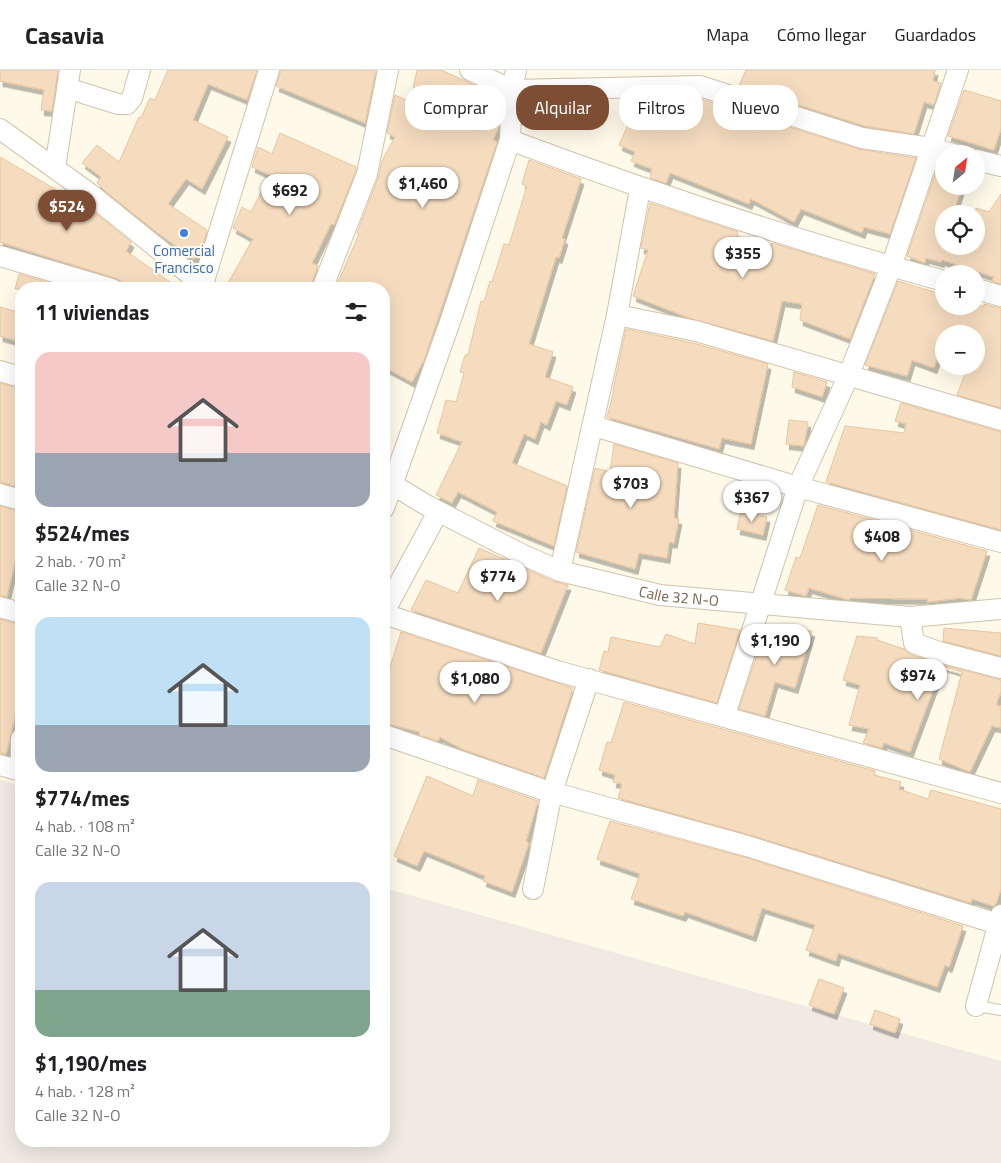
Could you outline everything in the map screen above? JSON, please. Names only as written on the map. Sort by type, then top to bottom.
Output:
[{"type":"street","points":[[55,168],[69,79],[118,104],[127,104],[132,98],[140,70]]},
{"type":"street","points":[[206,282],[268,70]]},
{"type":"street","points":[[325,282],[367,174],[388,70]]},
{"type":"street","points":[[470,70],[512,90],[703,78],[862,138],[935,149]]},
{"type":"street","points":[[390,471],[452,316],[510,140],[512,90],[516,70]]},
{"type":"street","points":[[725,716],[798,487],[848,377],[891,267],[958,70]]},
{"type":"street","points":[[0,128],[55,168],[199,282]]},
{"type":"street","points":[[510,140],[640,189],[891,267],[935,279]]},
{"type":"street","points":[[985,162],[1001,166]]},
{"type":"street","points":[[560,571],[594,426],[617,316],[640,189]]},
{"type":"street","points":[[0,256],[88,282]]},
{"type":"street","points":[[985,292],[1001,296]]},
{"type":"street","points":[[617,316],[696,331],[848,377],[1001,420]]},
{"type":"street","points":[[0,371],[15,375]]},
{"type":"street","points":[[594,426],[798,487],[1001,542]]},
{"type":"street","name":"Calle 32 N-O","points":[[390,481],[438,512],[560,571],[660,596],[762,603],[910,617],[1001,609]]},
{"type":"street","points":[[0,494],[15,498]]},
{"type":"street","points":[[390,590],[438,512]]},
{"type":"street","points":[[0,607],[15,611]]},
{"type":"street","points":[[390,615],[557,671],[1001,792]]},
{"type":"street","points":[[910,617],[914,643],[939,652],[1001,668]]},
{"type":"street","points":[[534,889],[552,792],[589,679]]},
{"type":"street","points":[[390,737],[552,792],[747,846],[1000,921],[990,962],[976,1006]]},
{"type":"street","points":[[0,765],[15,769]]},
{"type":"lane","points":[[976,1006],[1001,1010]]},
{"type":"shaded area","points":[[0,780],[15,784],[15,1147],[390,1147],[390,890],[1001,1061],[1001,1163],[0,1163]]},
{"type":"building","points":[[0,70],[58,70],[52,111],[41,110],[44,90],[0,81]]},
{"type":"building","points":[[168,70],[257,70],[247,100],[208,84],[193,120],[228,137],[202,189],[186,179],[168,204],[207,230],[202,249],[194,259],[105,191],[97,183],[101,177],[82,163],[97,145],[119,162],[139,117],[141,118],[150,98],[155,100]]},
{"type":"building","points":[[281,70],[376,70],[365,123],[276,86]]},
{"type":"building","points":[[417,70],[441,70],[474,85],[414,85]]},
{"type":"building","points":[[746,70],[935,70],[933,81],[941,83],[934,105],[924,102],[914,134],[865,126],[798,105],[798,85],[739,85]]},
{"type":"building","points":[[964,90],[1001,101],[1001,128],[994,150],[985,147],[985,145],[978,145],[948,136]]},
{"type":"building","points":[[395,95],[405,100],[405,130],[497,130],[493,140],[497,142],[424,360],[412,382],[390,370],[390,282],[338,282],[359,234],[357,233],[378,178],[382,161],[395,137],[387,133]]},
{"type":"building","points":[[703,100],[713,103],[713,130],[798,130],[858,149],[916,158],[890,234],[864,227],[862,233],[801,209],[794,222],[751,199],[749,204],[670,173],[666,183],[650,178],[652,169],[631,161],[635,152],[619,145],[626,130],[703,130]]},
{"type":"building","points":[[280,133],[356,167],[356,171],[334,225],[331,224],[312,263],[318,266],[312,282],[229,282],[253,239],[233,228],[242,207],[251,212],[270,175],[252,167],[258,147],[272,154]]},
{"type":"building","points":[[0,157],[55,189],[52,195],[93,218],[95,213],[131,242],[126,251],[170,282],[121,282],[115,278],[0,242]]},
{"type":"building","points":[[529,160],[581,179],[562,238],[565,239],[559,258],[556,257],[529,344],[553,352],[545,377],[573,387],[567,405],[556,401],[547,425],[541,422],[535,439],[524,434],[512,463],[567,486],[554,546],[493,521],[497,512],[458,492],[452,503],[436,495],[462,442],[437,433],[446,400],[456,402],[464,373],[460,372],[465,355],[468,355],[481,301],[484,302],[504,244],[509,245],[527,186],[522,184]]},
{"type":"building","points":[[935,175],[935,195],[959,195],[956,205],[935,205],[935,255],[985,255],[985,211],[989,212],[1001,194],[1001,284],[992,281],[994,277],[985,274],[985,265],[957,265],[942,260],[941,262],[926,258],[925,263],[907,256]]},
{"type":"building","points":[[650,203],[738,232],[735,245],[768,253],[772,243],[875,274],[850,339],[800,320],[802,304],[782,301],[773,341],[689,318],[633,296],[648,250],[641,248]]},
{"type":"building","points":[[19,274],[46,282],[17,282]]},
{"type":"building","points":[[898,281],[935,292],[935,315],[985,315],[985,304],[1001,308],[1001,408],[957,395],[965,375],[985,375],[985,325],[935,325],[934,368],[912,360],[907,376],[865,365]]},
{"type":"building","points":[[0,307],[15,311],[15,340],[0,336]]},
{"type":"building","points":[[626,329],[693,343],[768,364],[751,444],[722,438],[719,449],[607,417]]},
{"type":"building","points":[[794,372],[827,382],[822,397],[792,387]]},
{"type":"building","points":[[0,383],[15,387],[15,486],[0,482]]},
{"type":"building","points":[[901,403],[1001,432],[1001,530],[826,482],[845,426],[904,433],[906,424],[895,421]]},
{"type":"building","points":[[789,420],[808,422],[804,446],[786,444]]},
{"type":"building","points":[[614,444],[678,463],[674,518],[679,519],[674,543],[669,542],[667,558],[639,553],[635,569],[576,552],[595,468],[610,472]]},
{"type":"building","points":[[818,505],[987,551],[971,600],[960,598],[927,602],[928,599],[850,598],[849,600],[809,588],[806,596],[785,590],[796,557],[800,558]]},
{"type":"building","points":[[0,506],[15,510],[15,562],[7,597],[0,595]]},
{"type":"building","points":[[741,511],[767,517],[763,535],[737,529]]},
{"type":"building","points":[[479,548],[555,582],[568,585],[541,653],[411,610],[426,580],[458,593]]},
{"type":"building","points":[[0,619],[15,623],[15,717],[6,754],[0,753]]},
{"type":"building","points":[[698,623],[740,630],[717,703],[599,670],[604,651],[608,652],[611,637],[660,647],[666,634],[695,644]]},
{"type":"building","points":[[766,627],[812,631],[795,688],[775,682],[765,716],[739,709]]},
{"type":"building","points":[[944,628],[1001,633],[1001,656],[943,641]]},
{"type":"building","points":[[401,632],[573,688],[544,778],[462,749],[440,737],[438,741],[419,735],[420,732],[390,724],[390,667]]},
{"type":"building","points":[[857,636],[878,638],[877,640],[904,649],[910,654],[935,663],[1001,680],[1001,692],[996,705],[1001,706],[1001,728],[992,726],[970,772],[939,759],[962,672],[942,666],[910,752],[884,743],[882,748],[863,743],[869,729],[849,725],[860,685],[843,680]]},
{"type":"building","points":[[624,702],[875,771],[874,775],[901,782],[899,789],[928,799],[931,790],[1001,809],[1001,889],[996,904],[993,906],[972,899],[971,903],[750,835],[618,798],[622,784],[613,782],[615,775],[599,770],[607,742],[611,743]]},
{"type":"building","points":[[427,776],[473,796],[478,780],[538,801],[526,841],[529,843],[512,892],[483,881],[485,876],[424,851],[417,866],[394,856]]},
{"type":"building","points":[[610,821],[744,857],[963,926],[949,967],[945,965],[937,987],[838,953],[836,961],[806,950],[815,925],[762,908],[753,936],[685,912],[683,916],[631,899],[640,874],[597,859]]},
{"type":"building","points":[[819,979],[844,988],[834,1014],[809,1005]]},
{"type":"building","points":[[875,1010],[900,1019],[895,1033],[870,1024]]},
{"type":"place","name":"Comercial Francisco","points":[[184,233]]}]
